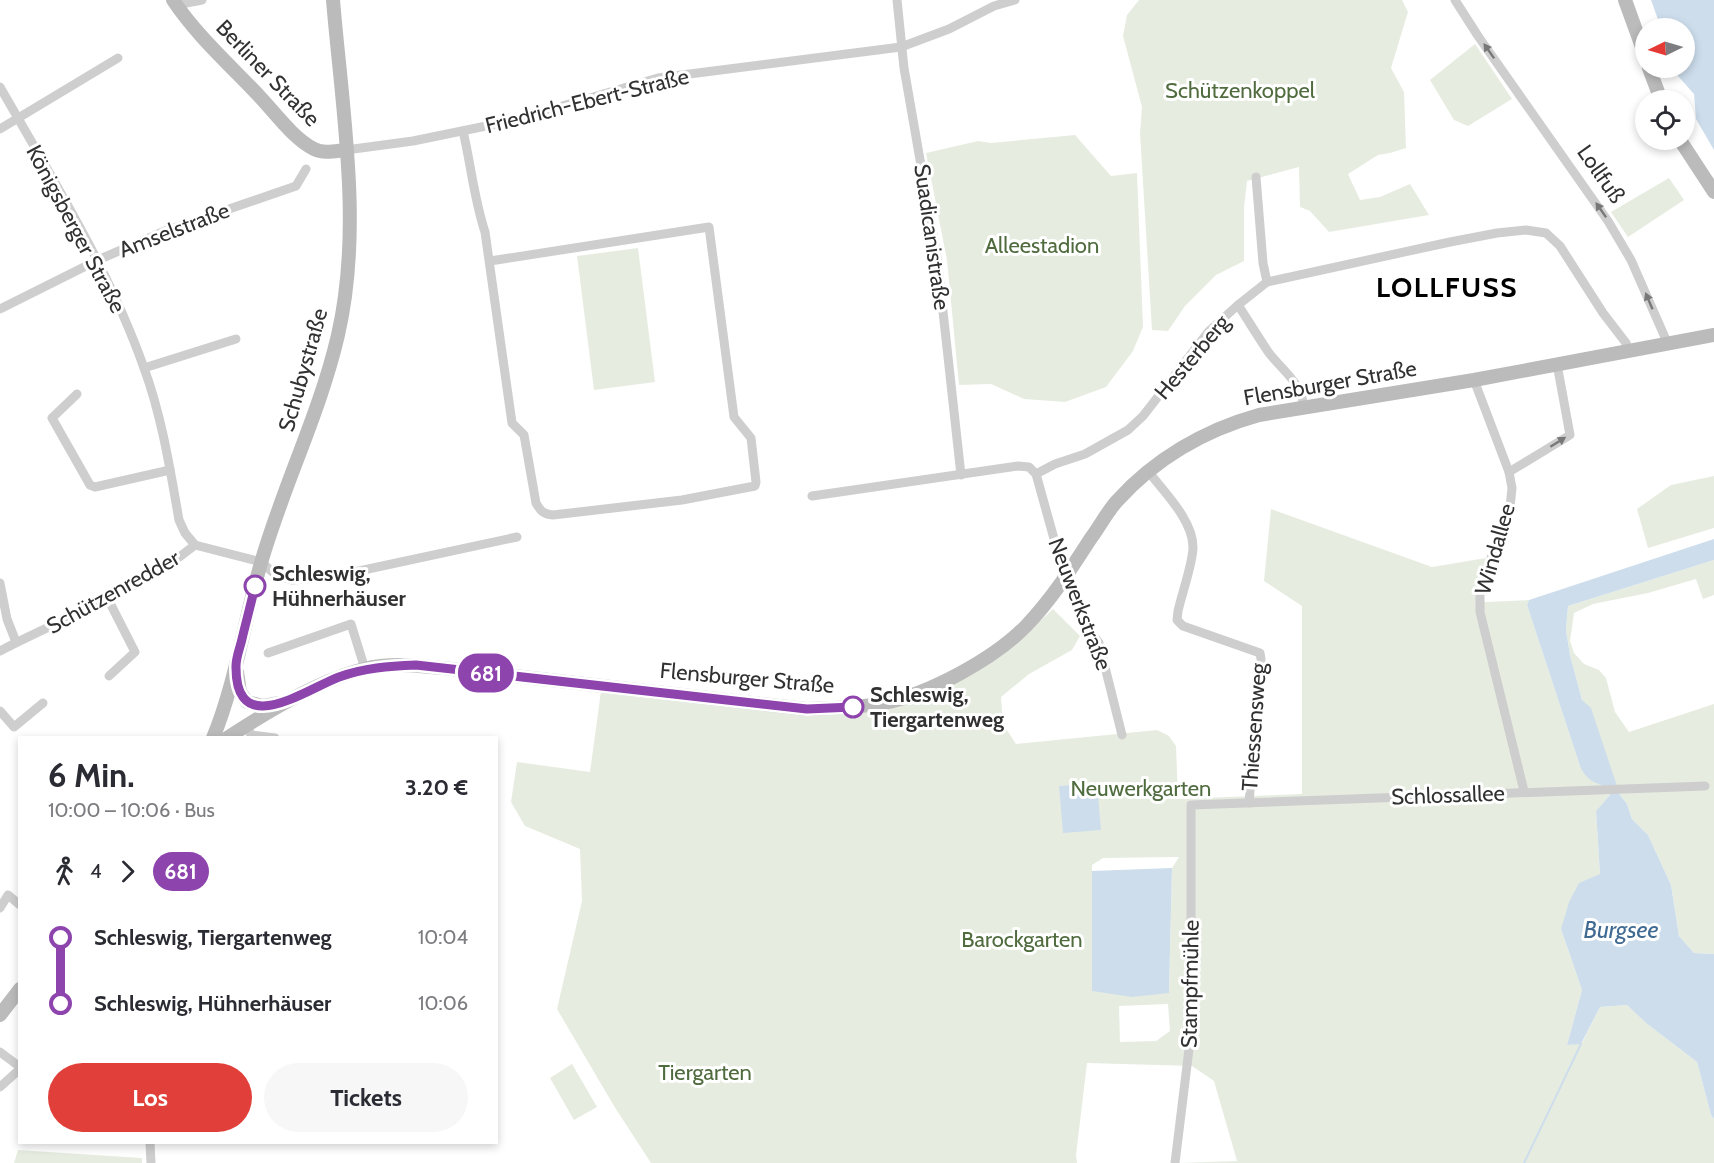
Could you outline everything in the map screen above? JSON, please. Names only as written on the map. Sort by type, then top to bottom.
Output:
[{"type":"street","points":[[175,2],[202,0]]},
{"type":"street","name":"Schubystraße","points":[[214,736],[224,710],[261,562],[321,393],[338,334],[346,286],[349,200],[333,0]]},
{"type":"street","name":"Suadicanistraße","points":[[897,0],[901,47],[937,257],[961,475]]},
{"type":"street","name":"Friedrich-Ebert-Straße","points":[[346,150],[511,121],[658,78],[901,47],[949,29],[994,6],[1015,0]]},
{"type":"street","name":"Lollfuß","points":[[1456,0],[1478,36],[1608,220],[1631,260],[1667,342]]},
{"type":"street","points":[[1625,0],[1635,28]]},
{"type":"street","name":"Berliner Straße","points":[[175,2],[224,59],[310,147],[325,152],[346,150]]},
{"type":"street","points":[[0,129],[118,58]]},
{"type":"street","name":"Königsberger Straße","points":[[0,87],[98,260],[144,368],[159,416],[179,520],[185,533],[195,545]]},
{"type":"street","points":[[463,131],[471,165],[476,205],[485,232],[490,261],[512,423],[524,435],[536,503],[540,510],[544,514],[553,515],[682,500],[755,486],[751,438],[734,417],[709,227],[490,261]]},
{"type":"street","points":[[1687,150],[1714,192]]},
{"type":"street","name":"Amselstraße","points":[[0,309],[98,260],[165,231],[296,186],[306,169]]},
{"type":"street","points":[[1256,177],[1263,263],[1268,282]]},
{"type":"street","name":"Hesterberg","points":[[1036,474],[1055,464],[1085,454],[1128,430],[1143,416],[1183,361],[1209,331],[1268,282],[1478,236],[1536,230],[1546,233],[1560,246],[1603,313],[1626,343],[1629,351]]},
{"type":"street","points":[[1238,305],[1269,352],[1298,385],[1304,408]]},
{"type":"street","points":[[1667,342],[1714,335]]},
{"type":"street","points":[[144,368],[236,339]]},
{"type":"street","name":"Flensburger Straße","points":[[230,736],[246,725],[340,677],[365,669],[396,666],[442,668],[807,709],[866,706],[901,698],[954,677],[977,664],[1024,628],[1058,589],[1116,502],[1148,471],[1184,447],[1227,424],[1259,415],[1474,380],[1667,342]]},
{"type":"street","points":[[1509,472],[1569,435],[1557,364]]},
{"type":"street","name":"Windallee","points":[[1474,380],[1509,472],[1512,488],[1510,507],[1480,588],[1480,612],[1524,791]]},
{"type":"street","points":[[77,394],[52,418],[90,485],[95,487],[170,470]]},
{"type":"street","points":[[813,496],[1018,465],[1029,467],[1036,474]]},
{"type":"street","name":"Thiessensweg","points":[[1148,471],[1189,525],[1192,537],[1193,549],[1177,620],[1183,626],[1260,653],[1249,803]]},
{"type":"street","name":"Neuwerkstraße","points":[[1036,474],[1058,553],[1069,572],[1085,624],[1099,643],[1122,735]]},
{"type":"street","points":[[261,562],[276,575],[292,580],[304,580],[331,577],[518,537]]},
{"type":"street","name":"Schützenredder","points":[[0,651],[108,599],[178,559],[195,545],[261,562]]},
{"type":"street","points":[[0,583],[7,619],[16,642]]},
{"type":"street","points":[[108,599],[135,652],[109,676]]},
{"type":"street","points":[[268,654],[351,624],[365,669]]},
{"type":"street","points":[[236,664],[240,692],[247,702],[264,706],[293,700]]},
{"type":"street","points":[[0,711],[14,727],[43,703]]},
{"type":"street","points":[[246,725],[251,735],[259,736]]},
{"type":"street","name":"Schlossallee","points":[[1191,805],[1705,786]]},
{"type":"street","name":"Stampfmühle","points":[[1174,1163],[1189,1048],[1191,805]]},
{"type":"street","points":[[0,908],[8,896],[18,904]]},
{"type":"street","points":[[0,1014],[18,992]]},
{"type":"street","points":[[0,1052],[18,1066]]},
{"type":"street","points":[[0,1087],[18,1070]]},
{"type":"street","points":[[150,1144],[151,1163]]},
{"type":"green space","name":"Schützenkoppel","points":[[1139,0],[1402,0],[1408,12],[1391,68],[1404,92],[1406,148],[1378,155],[1348,174],[1360,200],[1380,197],[1410,184],[1429,215],[1329,232],[1310,211],[1300,207],[1299,167],[1247,181],[1244,208],[1244,261],[1216,275],[1185,306],[1168,331],[1152,330],[1140,133],[1142,107],[1123,36],[1127,15]]},
{"type":"green space","points":[[1475,44],[1512,99],[1468,126],[1454,120],[1430,80]]},
{"type":"green space","name":"Alleestadion","points":[[1075,135],[1111,176],[1137,173],[1143,327],[1133,351],[1106,387],[1065,402],[1024,399],[991,384],[959,385],[947,260],[926,153],[978,141],[991,143]]},
{"type":"green space","points":[[1669,178],[1684,200],[1628,237],[1611,212]]},
{"type":"green space","points":[[638,248],[655,382],[594,390],[577,256]]},
{"type":"green space","points":[[1714,476],[1714,528],[1648,548],[1637,509],[1671,485]]},
{"type":"green space","points":[[1271,509],[1432,567],[1486,558],[1474,590],[1485,602],[1529,600],[1527,605],[1580,766],[1610,787],[1610,795],[1596,811],[1600,874],[1561,929],[1582,990],[1567,1045],[1582,1043],[1600,1007],[1627,1005],[1646,1023],[1697,1062],[1714,1119],[1714,1163],[1178,1163],[1237,1161],[1214,1081],[1192,1066],[1087,1063],[1077,1163],[651,1163],[614,1106],[557,1009],[582,901],[580,849],[525,826],[511,802],[517,762],[590,772],[601,691],[879,710],[905,704],[952,685],[974,673],[1034,627],[1053,609],[1080,636],[1072,650],[1029,674],[1001,697],[1003,724],[1016,744],[1157,730],[1169,736],[1176,746],[1178,799],[1302,794],[1302,606],[1264,581]],"holes":[[[1179,857],[1172,868],[1169,993],[1092,991],[1092,865],[1103,858]],[[1168,1004],[1170,1031],[1156,1041],[1120,1042],[1119,1006]]]},
{"type":"green space","points":[[1714,560],[1714,595],[1703,599],[1696,579],[1648,593],[1593,604],[1574,613],[1570,641],[1574,653],[1584,664],[1599,670],[1606,678],[1615,712],[1629,732],[1714,704],[1714,954],[1694,953],[1679,936],[1671,885],[1648,835],[1632,819],[1627,804],[1620,795],[1582,700],[1566,630],[1568,606]]},
{"type":"green space","points":[[572,1064],[597,1107],[574,1120],[550,1078]]},
{"type":"green space","points":[[18,1150],[142,1158],[142,1163],[14,1163]]},
{"type":"water","points":[[1651,0],[1714,0],[1714,150],[1696,119],[1695,90],[1690,90],[1680,78],[1695,78],[1695,18],[1657,18]]},
{"type":"water","name":"Burgsee","points":[[1714,539],[1714,560],[1568,606],[1566,630],[1582,700],[1591,708],[1620,795],[1627,804],[1632,819],[1648,835],[1671,885],[1679,936],[1694,953],[1714,954],[1714,1119],[1697,1062],[1646,1023],[1627,1005],[1600,1007],[1581,1044],[1567,1045],[1582,990],[1561,929],[1569,902],[1579,883],[1600,874],[1596,811],[1610,795],[1610,787],[1592,781],[1580,766],[1527,605],[1529,600]]},
{"type":"water","points":[[1097,783],[1101,830],[1063,833],[1059,786]]},
{"type":"water","points":[[1172,868],[1169,993],[1132,997],[1092,991],[1092,871]]},
{"type":"waterway","points":[[1524,1163],[1581,1044]]},
{"type":"bus line","name":"681","points":[[255,586],[236,664],[240,692],[247,702],[254,705],[264,706],[293,700],[319,686],[365,669],[416,665],[807,709],[853,707]]},
{"type":"place","name":"Schleswig, Hühnerhäuser","points":[[255,586]]},
{"type":"place","name":"Schleswig, Tiergartenweg","points":[[853,707]]},
{"type":"district","name":"LOLLFUSS","points":[[1447,287]]},
{"type":"park label","name":"Neuwerkgarten","points":[[1141,788]]},
{"type":"park label","name":"Barockgarten","points":[[1022,939]]},
{"type":"park label","name":"Tiergarten","points":[[705,1072]]}]
